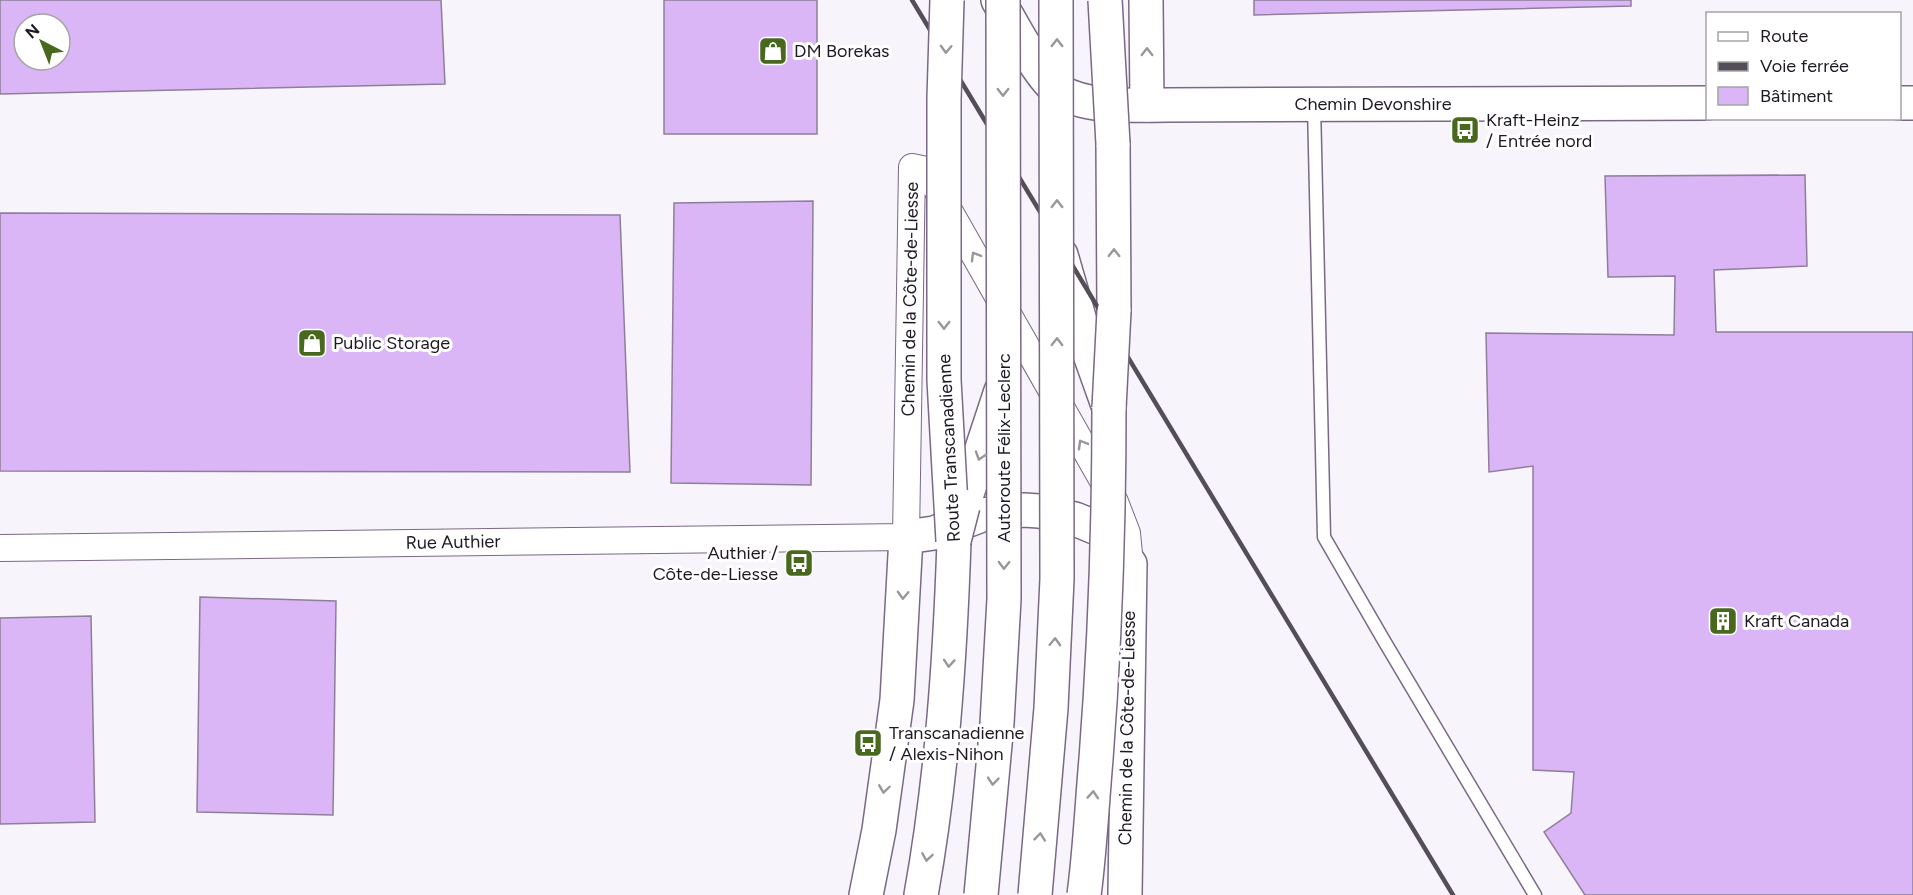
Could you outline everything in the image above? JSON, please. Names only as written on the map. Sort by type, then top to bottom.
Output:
[{"type":"main road","name":"Route Transcanadienne","points":[[921,895],[941,755],[954,541],[944,380],[944,110],[947,0]]},
{"type":"main road","name":"Chemin Devonshire","points":[[998,0],[1044,77],[1057,90],[1072,98],[1085,101],[1147,105],[1706,103]]},
{"type":"main road","name":"Autoroute Félix-Leclerc","points":[[981,895],[997,723],[1004,598],[1003,0]]},
{"type":"main road","points":[[1035,895],[1052,698],[1057,579],[1056,0]]},
{"type":"main road","points":[[1084,895],[1104,653],[1109,498],[1108,408],[1114,312],[1113,144],[1105,0]]},
{"type":"main road","points":[[1146,0],[1147,105]]},
{"type":"main road","points":[[1057,242],[1108,408]]},
{"type":"main road","points":[[954,541],[963,506],[1004,381]]},
{"type":"main road","points":[[906,537],[934,533],[982,515],[1024,510],[1039,511],[1075,519],[1099,529],[1105,533],[1130,564]]},
{"type":"main road","name":"Chemin de la Côte-de-Liesse","points":[[866,895],[879,830],[897,700],[906,537]]},
{"type":"main road","name":"Chemin de la Côte-de-Liesse","points":[[1125,895],[1130,564]]},
{"type":"street","name":"Chemin de la Côte-de-Liesse","points":[[906,537],[912,167],[922,169],[926,173],[941,197],[1114,502],[1127,533],[1130,564]]},
{"type":"street","points":[[911,211],[941,197]]},
{"type":"street","name":"Rue Authier","points":[[0,548],[906,537]]},
{"type":"lane","points":[[1314,104],[1324,537],[1535,895]]},
{"type":"building","points":[[0,0],[441,0],[445,84],[0,94]]},
{"type":"building","points":[[664,0],[817,0],[817,134],[664,134]]},
{"type":"building","points":[[1254,0],[1631,0],[1631,6],[1254,15]]},
{"type":"building","name":"Kraft Canada","points":[[1805,175],[1807,266],[1714,270],[1716,332],[1913,332],[1913,895],[1585,895],[1544,832],[1571,813],[1574,772],[1533,770],[1533,466],[1489,472],[1486,333],[1674,335],[1675,276],[1608,277],[1605,176]]},
{"type":"building","points":[[813,201],[811,485],[671,483],[674,203]]},
{"type":"building","name":"Public Storage","points":[[0,213],[620,215],[630,472],[0,471]]},
{"type":"building","points":[[200,597],[336,601],[333,815],[197,812]]},
{"type":"building","points":[[91,616],[95,822],[0,824],[0,618]]},
{"type":"railway","points":[[912,0],[1453,895]]},
{"type":"place","name":"DM Borekas","points":[[773,51]]},
{"type":"place","name":"Kraft-Heinz / Entrée nord","points":[[1465,130]]},
{"type":"place","name":"Public Storage","points":[[312,343]]},
{"type":"place","name":"Authier / Côte-de-Liesse","points":[[799,563]]},
{"type":"place","name":"Kraft Canada","points":[[1723,621]]},
{"type":"place","name":"Transcanadienne / Alexis-Nihon","points":[[868,743]]}]
